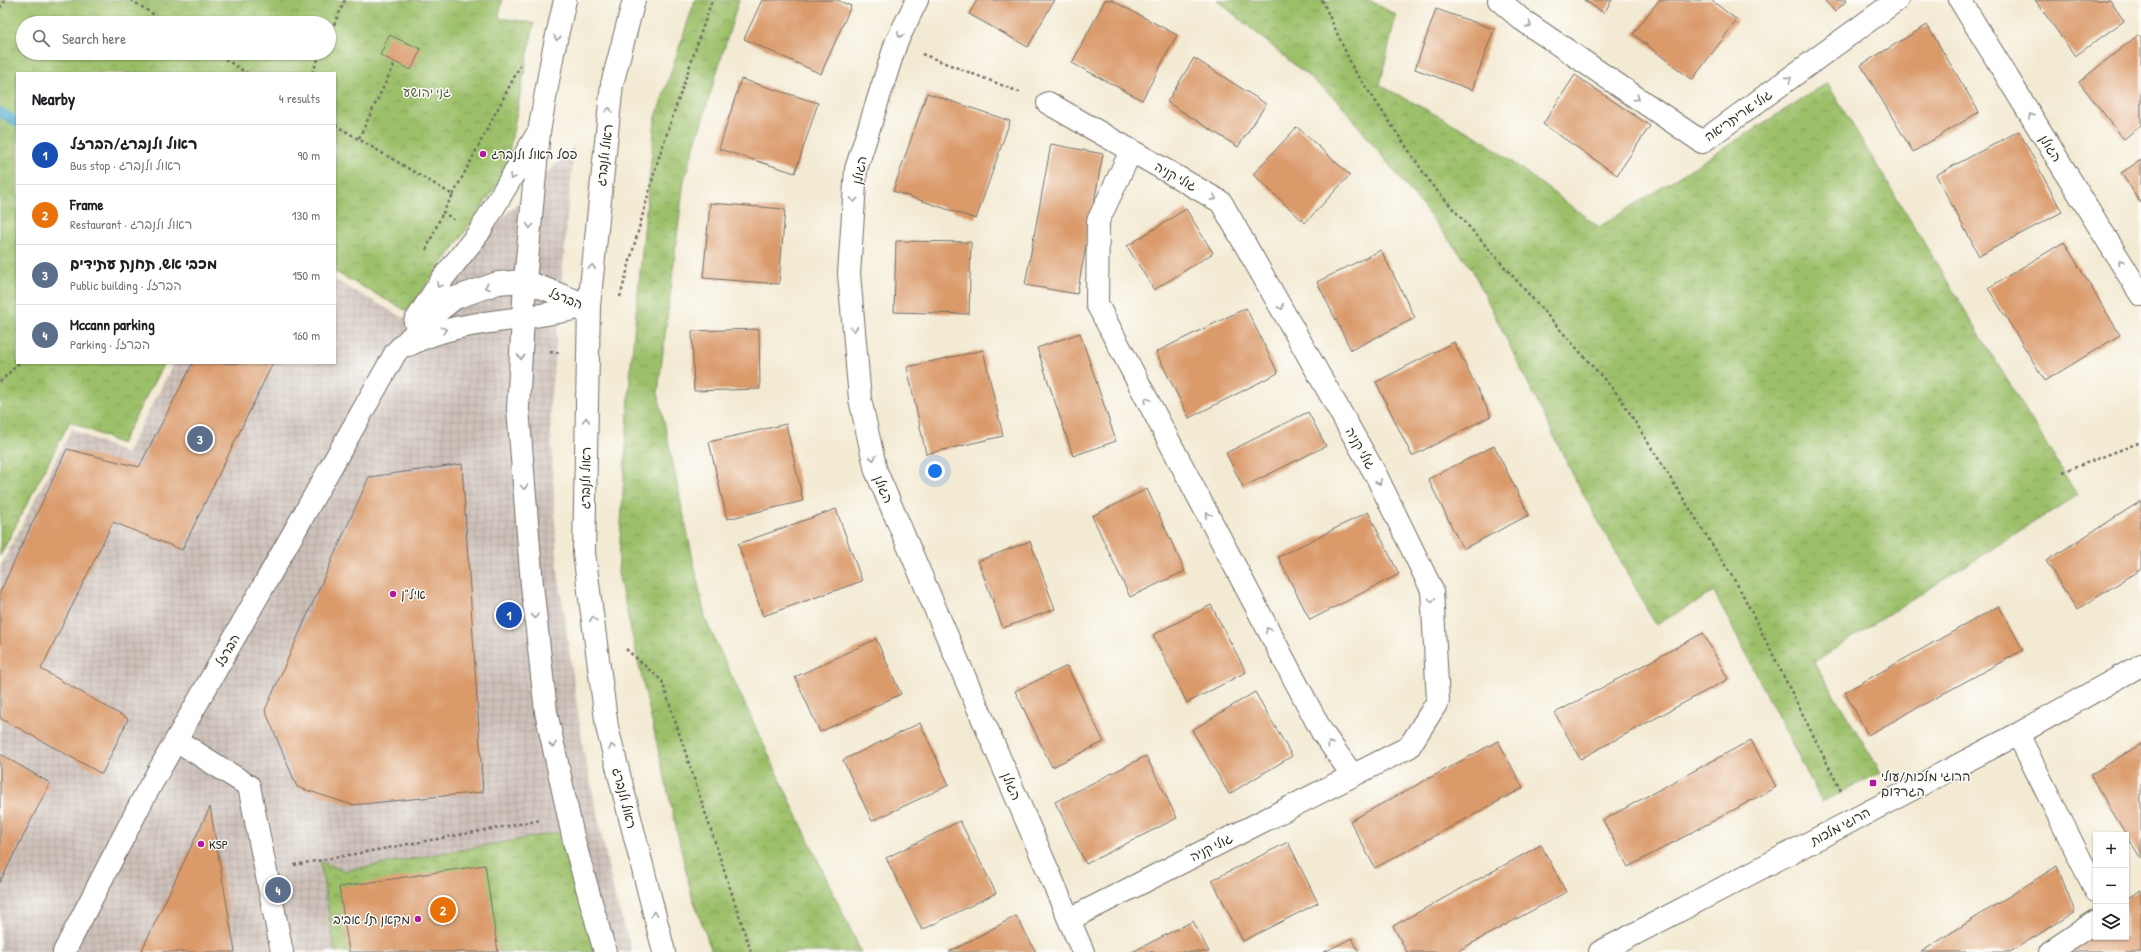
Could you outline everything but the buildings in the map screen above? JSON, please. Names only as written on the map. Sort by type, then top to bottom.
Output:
[{"type":"street","points":[[565,0],[553,53],[539,132],[525,281],[518,408],[532,585],[546,712],[568,815],[605,952]]},
{"type":"street","name":"ראול ולנברג","points":[[634,0],[612,84],[589,306],[584,553],[607,727],[664,952]]},
{"type":"street","name":"הגולן","points":[[917,0],[896,43],[856,169],[849,274],[860,399],[876,471],[1084,952]]},
{"type":"street","name":"גולי אריתריאה","points":[[1499,0],[1521,19],[1702,142],[1897,0]]},
{"type":"street","name":"הגולן","points":[[1960,0],[2141,295]]},
{"type":"street","name":"גולי קניה","points":[[1048,103],[1221,202],[1376,475],[1432,590],[1438,701],[1409,747],[1070,919]]},
{"type":"street","points":[[396,352],[443,278],[478,234],[539,132]]},
{"type":"street","points":[[1131,151],[1098,221],[1097,304],[1322,732],[1353,776]]},
{"type":"street","name":"הברזל","points":[[64,952],[93,892],[176,740],[396,352],[431,317],[455,298],[498,283],[525,281],[589,306]]},
{"type":"street","name":"הברזל","points":[[396,352],[429,334],[456,327],[497,320],[523,318],[589,306]]},
{"type":"street","name":"הרוגי מלכות","points":[[1600,952],[2018,734],[2141,664]]},
{"type":"street","points":[[2018,734],[2093,885]]},
{"type":"street","points":[[176,740],[249,786],[282,952]]},
{"type":"street","points":[[2050,952],[2093,923]]},
{"type":"path","points":[[0,8],[5,0]]},
{"type":"path","points":[[131,0],[156,16]]},
{"type":"path","points":[[336,20],[345,0]]},
{"type":"path","points":[[620,301],[657,163],[712,0]]},
{"type":"path","points":[[1322,0],[1353,68],[1432,184],[1619,396],[1740,589],[1855,818]]},
{"type":"path","points":[[896,43],[1048,103]]},
{"type":"path","points":[[226,60],[245,72]]},
{"type":"path","points":[[312,72],[318,60]]},
{"type":"path","points":[[359,138],[395,62]]},
{"type":"path","points":[[478,234],[443,212],[522,63]]},
{"type":"path","points":[[336,126],[453,195]]},
{"type":"path","points":[[0,382],[1,378],[18,364]]},
{"type":"path","points":[[2064,472],[2141,442]]},
{"type":"path","points":[[593,619],[662,681],[751,952]]},
{"type":"path","points":[[266,871],[568,815]]},
{"type":"shaded area","points":[[574,146],[550,407],[557,563],[583,747],[615,898],[632,952],[0,952],[0,567],[72,429],[126,454],[173,364],[336,364],[336,281],[404,318]]},
{"type":"green space","name":"גני יהושע","points":[[0,0],[502,0],[499,18],[534,23],[505,173],[453,249],[407,311],[336,273],[336,72],[16,72],[16,364],[163,364],[121,444],[70,421],[0,556]]},
{"type":"green space","points":[[695,0],[739,0],[684,180],[658,393],[706,621],[861,952],[712,952],[691,893],[618,573],[631,363],[655,120]]},
{"type":"green space","points":[[1217,0],[1369,0],[1396,15],[1380,85],[1480,138],[1599,227],[1827,83],[2077,495],[1814,662],[1881,772],[1822,802],[1714,592],[1656,625],[1576,481],[1472,269],[1340,103]]},
{"type":"green space","points":[[560,832],[601,952],[335,952],[320,861],[344,871]]},
{"type":"waterway","points":[[0,112],[16,121]]},
{"type":"place","name":"פסל ראול ולנברג","points":[[483,154]]},
{"type":"place","name":"מכבי אש, תחנת עתידים","points":[[200,439]]},
{"type":"place","name":"איל\"ן","points":[[393,594]]},
{"type":"place","name":"ראול ולנברג/הברזל","points":[[509,615]]},
{"type":"place","name":"הרוגי מלכות/עולי הגרדום","points":[[1873,783]]},
{"type":"place","name":"KSP","points":[[201,844]]},
{"type":"place","name":"Mccann parking","points":[[278,890]]},
{"type":"place","name":"Frame","points":[[443,910]]},
{"type":"place","name":"מקאן תל אביב","points":[[418,919]]}]
